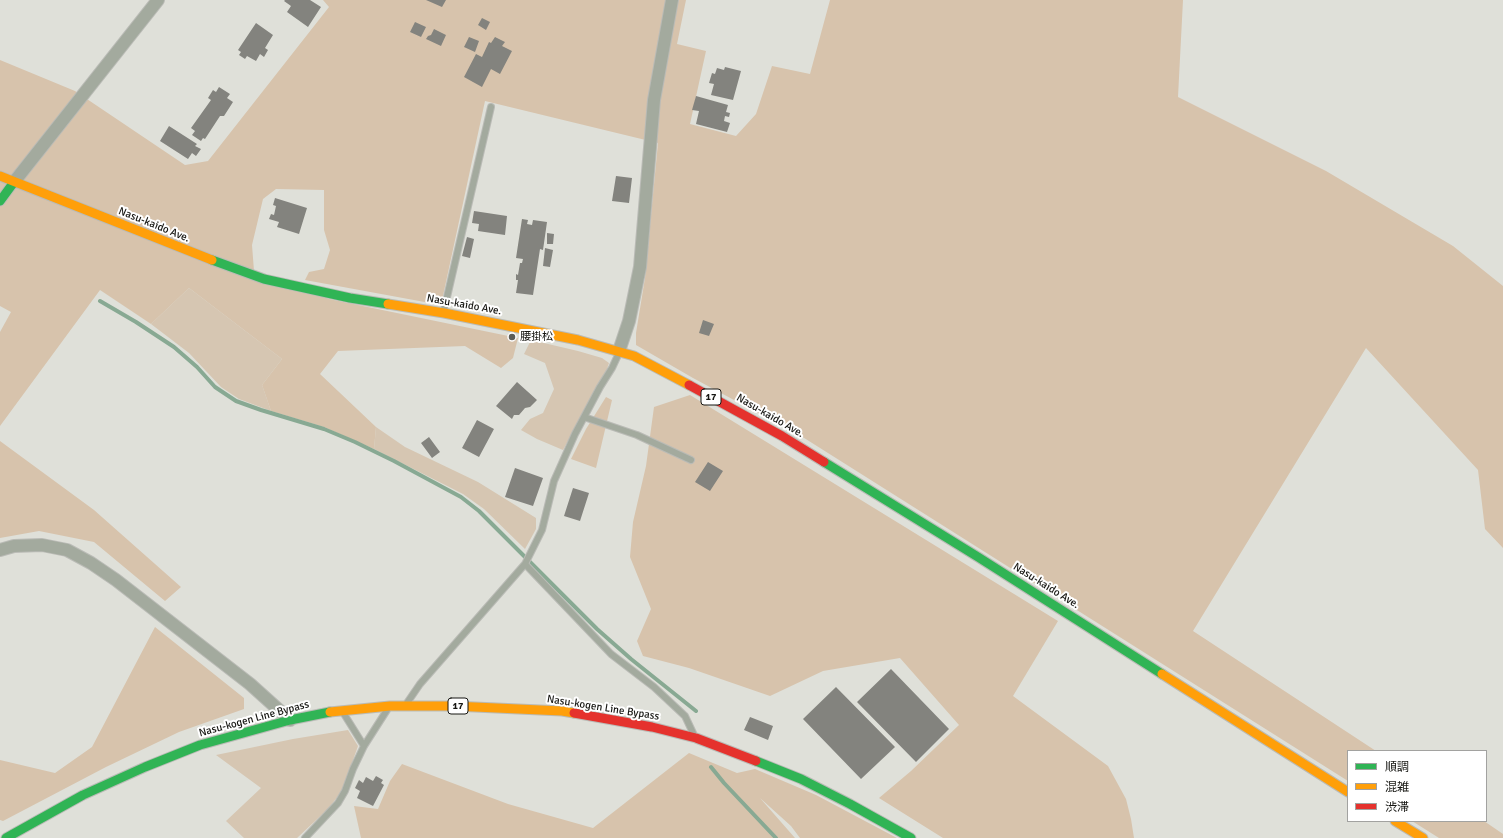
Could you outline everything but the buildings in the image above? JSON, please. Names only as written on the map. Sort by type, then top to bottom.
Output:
[{"type":"main road","name":"Nasu-kaido Ave.","points":[[0,176],[235,269],[264,279],[350,298],[444,313],[571,338],[634,356],[789,440],[1347,791]]},
{"type":"main road","points":[[0,201],[14,182]]},
{"type":"main road","name":"Nasu-kogen Line Bypass","points":[[6,838],[83,795],[144,767],[200,745],[290,720],[342,710],[390,706],[481,707],[562,711],[652,727],[696,738],[801,779],[911,838]]},
{"type":"main road","points":[[1397,822],[1423,838]]},
{"type":"street","points":[[14,182],[158,0]]},
{"type":"street","points":[[620,351],[630,321],[640,266],[654,100],[672,0]]},
{"type":"street","points":[[0,550],[14,546],[42,545],[67,550],[91,563],[116,580],[250,684],[290,720]]},
{"type":"lane","points":[[444,313],[492,107]]},
{"type":"lane","points":[[404,706],[420,684],[525,564],[542,530],[554,481],[584,417],[620,351]]},
{"type":"lane","points":[[584,417],[637,435],[691,460]]},
{"type":"lane","points":[[525,564],[611,654],[654,687],[685,716],[696,738]]},
{"type":"lane","points":[[305,838],[338,804],[364,746],[390,706]]},
{"type":"lane","points":[[342,710],[364,746]]},
{"type":"shaded area","points":[[323,0],[686,0],[677,44],[706,51],[690,124],[736,136],[756,114],[772,66],[810,74],[830,0],[1183,0],[1178,97],[1326,171],[1453,246],[1503,286],[1503,548],[1485,529],[1478,470],[1366,348],[1193,631],[1374,750],[1347,750],[1347,780],[801,436],[693,378],[636,345],[636,333],[645,278],[658,143],[485,101],[441,305],[305,280],[309,272],[324,269],[330,250],[324,230],[324,190],[276,189],[263,199],[252,245],[254,271],[329,299],[518,338],[513,358],[501,368],[465,346],[338,351],[320,374],[376,427],[374,449],[324,427],[271,411],[262,385],[282,359],[189,288],[151,324],[100,290],[0,426],[0,332],[11,312],[0,306],[0,60],[75,91],[185,165],[208,161],[329,7]]},
{"type":"shaded area","points":[[189,288],[282,359],[262,385],[271,411],[239,399],[221,387],[189,353],[151,324]]},
{"type":"shaded area","points":[[531,340],[602,358],[609,363],[563,450],[537,439],[521,430],[530,419],[543,413],[554,389],[545,363],[524,354]]},
{"type":"shaded area","points":[[690,395],[1058,621],[1013,696],[1108,766],[1126,799],[1134,838],[943,838],[879,798],[911,771],[959,725],[900,658],[823,671],[770,696],[689,668],[643,656],[637,641],[651,609],[630,557],[633,522],[646,466],[654,407]]},
{"type":"shaded area","points":[[606,397],[612,400],[596,468],[571,459],[586,429]]},
{"type":"shaded area","points":[[376,427],[405,447],[478,482],[536,518],[536,529],[525,549],[484,509],[463,494],[374,449]]},
{"type":"shaded area","points":[[0,441],[94,510],[181,587],[165,601],[94,542],[39,531],[0,538]]},
{"type":"shaded area","points":[[155,627],[244,698],[244,709],[179,732],[106,767],[3,821],[0,820],[0,760],[55,773],[92,747]]},
{"type":"shaded area","points":[[348,730],[358,746],[342,791],[328,809],[297,838],[244,838],[226,821],[261,788],[216,755],[293,739]]},
{"type":"shaded area","points":[[689,753],[737,773],[755,769],[816,795],[897,838],[800,838],[791,826],[760,798],[795,838],[361,838],[354,806],[378,809],[390,781],[402,764],[508,804],[593,828]]},
{"type":"shaded area","points":[[1414,822],[1485,822],[1503,834],[1503,838],[1439,838]]},
{"type":"waterway","points":[[100,301],[174,347],[197,367],[215,387],[236,401],[324,429],[355,442],[461,497],[479,511],[597,629],[631,659],[696,711]]},
{"type":"waterway","points":[[711,767],[724,783],[776,838]]},
{"type":"traffic: fast","points":[[0,201],[14,182]]},
{"type":"traffic: fast","points":[[212,260],[264,279],[350,298],[388,304]]},
{"type":"traffic: fast","points":[[824,462],[978,557],[1162,674]]},
{"type":"traffic: fast","points":[[6,838],[83,795],[145,767],[200,745],[290,720],[330,712]]},
{"type":"traffic: fast","points":[[756,761],[801,779],[911,838]]},
{"type":"traffic: slow","points":[[0,176],[212,260]]},
{"type":"traffic: slow","points":[[388,304],[444,313],[578,340],[634,356],[689,385]]},
{"type":"traffic: slow","points":[[1162,674],[1347,791]]},
{"type":"traffic: slow","points":[[330,712],[390,706],[453,706],[562,711],[574,713]]},
{"type":"traffic: slow","points":[[1397,822],[1423,838]]},
{"type":"traffic: jam","points":[[689,385],[782,436],[824,462]]},
{"type":"traffic: jam","points":[[574,713],[652,727],[696,738],[756,761]]},
{"type":"place","name":"腰掛松","points":[[512,337]]}]
